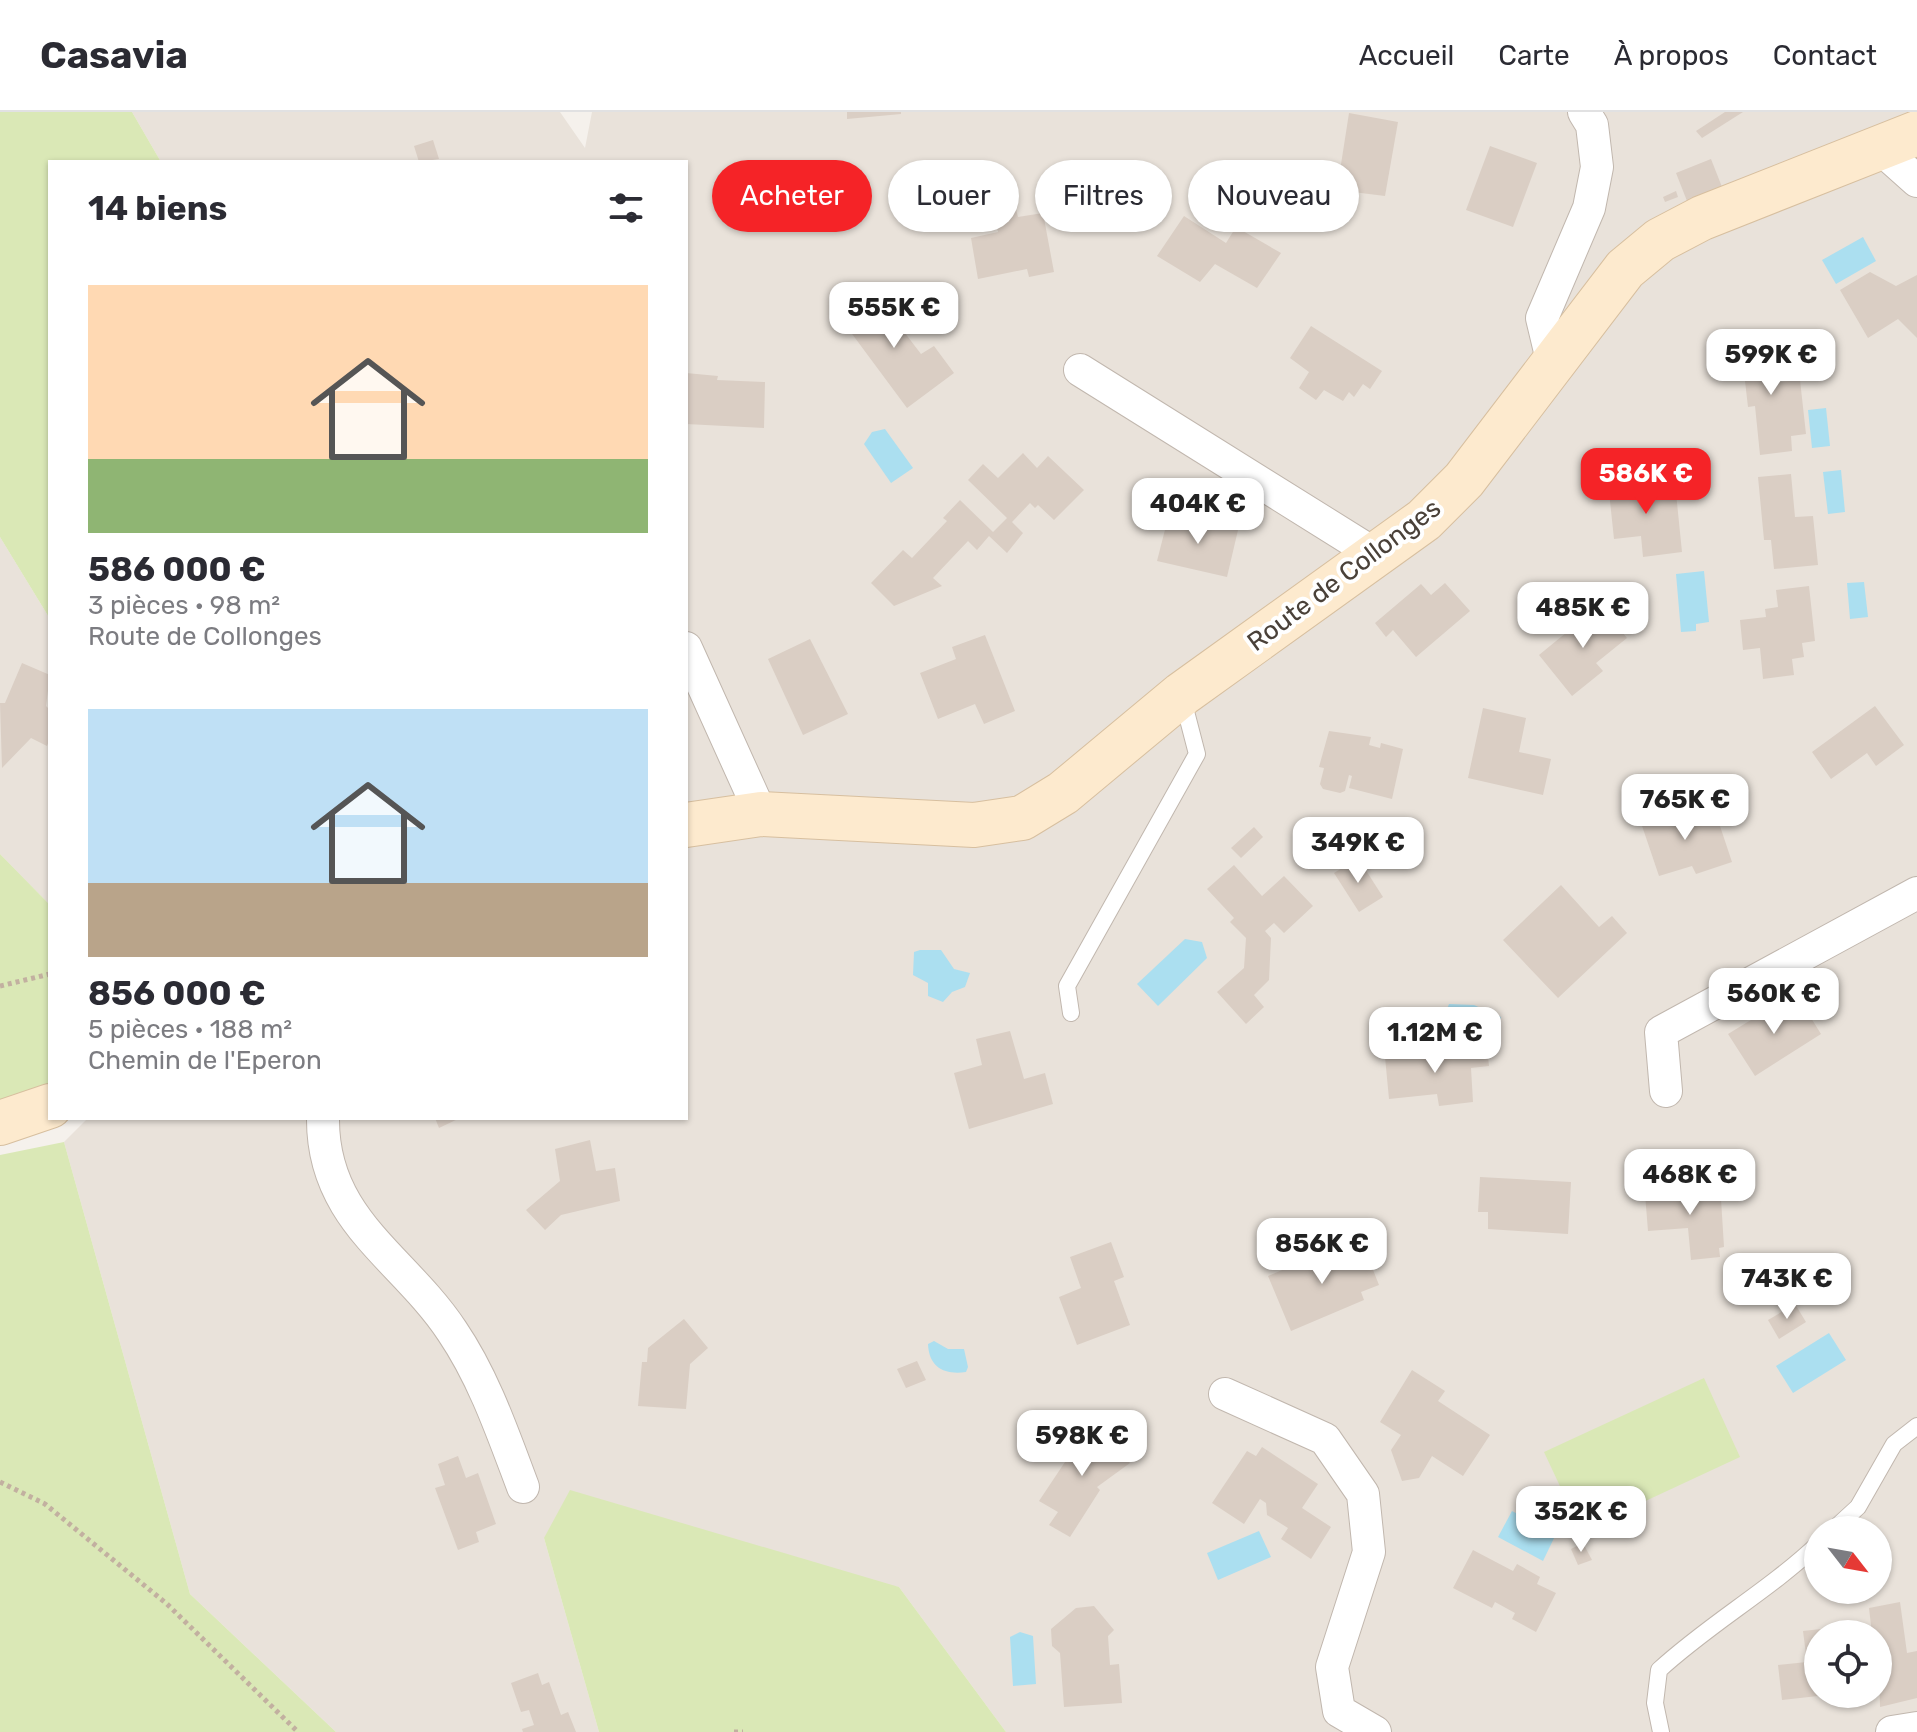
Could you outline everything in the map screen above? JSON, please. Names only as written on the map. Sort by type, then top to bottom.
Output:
[{"type":"main road","name":"Route de Collonges","points":[[688,825],[761,814],[974,825],[1022,818],[1063,793],[1182,694],[1424,520],[1464,480],[1625,269],[1660,240],[1702,218],[1898,141]]},
{"type":"main road","points":[[0,1123],[48,1107]]},
{"type":"street","points":[[1553,364],[1542,318],[1589,208],[1597,167],[1592,125],[1584,112]]},
{"type":"street","points":[[1898,141],[1917,181]]},
{"type":"street","points":[[1080,370],[1376,555]]},
{"type":"street","points":[[688,652],[761,814]]},
{"type":"street","points":[[1666,1091],[1661,1032],[1917,893]]},
{"type":"street","points":[[323,1120],[323,1147],[349,1214],[452,1331],[496,1415],[523,1487]]},
{"type":"street","points":[[1225,1394],[1325,1439],[1363,1494],[1369,1552],[1332,1667],[1339,1711],[1375,1732]]},
{"type":"street","points":[[1892,1732],[1917,1728]]},
{"type":"lane","points":[[1071,1013],[1067,986],[1197,754],[1182,694]]},
{"type":"lane","points":[[1848,1516],[1858,1507],[1894,1444],[1917,1426]]},
{"type":"lane","points":[[1661,1732],[1655,1703],[1659,1670],[1804,1557]]},
{"type":"path","points":[[0,986],[48,974]]},
{"type":"path","points":[[0,1482],[45,1504],[167,1604],[298,1732]]},
{"type":"path","points":[[734,1732],[743,1732]]},
{"type":"shaded area","points":[[132,112],[560,112],[585,148],[592,112],[1917,112],[1917,1732],[1006,1732],[899,1587],[544,1538],[599,1732],[336,1732],[190,1594],[64,1142],[86,1120],[688,1120],[688,160],[160,160]]},
{"type":"shaded area","points":[[0,537],[48,616],[48,903],[0,854]]},
{"type":"green space","points":[[0,112],[132,112],[160,160],[48,160],[48,616],[0,537]]},
{"type":"green space","points":[[0,854],[48,903],[48,1090],[0,1102]]},
{"type":"green space","points":[[64,1142],[190,1594],[336,1732],[0,1732],[0,1155]]},
{"type":"green space","points":[[1704,1378],[1740,1457],[1581,1531],[1544,1452]]},
{"type":"green space","points":[[570,1490],[899,1587],[1006,1732],[599,1732],[544,1538]]},
{"type":"water","points":[[1863,237],[1876,261],[1836,284],[1822,260]]},
{"type":"water","points":[[1826,408],[1830,446],[1812,448],[1808,410]]},
{"type":"water","points":[[885,429],[913,468],[891,483],[864,444],[872,432]]},
{"type":"water","points":[[1841,470],[1845,512],[1828,514],[1823,472]]},
{"type":"water","points":[[1704,571],[1709,622],[1696,624],[1696,631],[1681,632],[1676,574]]},
{"type":"water","points":[[1864,582],[1868,617],[1850,619],[1847,583]]},
{"type":"water","points":[[1185,939],[1202,942],[1207,958],[1158,1006],[1137,984]]},
{"type":"water","points":[[941,950],[954,969],[970,973],[965,987],[952,992],[943,1002],[928,996],[928,983],[913,975],[914,952]]},
{"type":"water","points":[[1449,1004],[1474,1005],[1501,1017],[1494,1034],[1463,1037],[1440,1028]]},
{"type":"water","points":[[1829,1333],[1846,1360],[1793,1393],[1776,1366]]},
{"type":"water","points":[[934,1341],[948,1349],[964,1349],[968,1367],[966,1372],[945,1371],[935,1364],[928,1344]]},
{"type":"water","points":[[1512,1511],[1556,1534],[1543,1561],[1498,1537]]},
{"type":"water","points":[[1259,1531],[1271,1557],[1218,1580],[1207,1553]]},
{"type":"water","points":[[1020,1632],[1033,1636],[1036,1684],[1013,1686],[1010,1637]]},
{"type":"building","points":[[847,112],[901,112],[901,114],[847,119]]},
{"type":"building","points":[[1725,112],[1743,112],[1702,138],[1696,131]]},
{"type":"building","points":[[1349,113],[1398,122],[1385,196],[1359,193],[1359,160],[1342,160]]},
{"type":"building","points":[[433,140],[439,159],[418,160],[414,146]]},
{"type":"building","points":[[1490,146],[1537,163],[1513,227],[1466,210]]},
{"type":"building","points":[[1711,159],[1722,187],[1687,201],[1676,173]]},
{"type":"building","points":[[1676,191],[1678,197],[1665,202],[1663,197]]},
{"type":"building","points":[[1035,214],[1035,232],[1047,232],[1054,272],[1029,277],[1027,269],[978,279],[971,238],[998,232],[1019,232],[1019,217]]},
{"type":"building","points":[[1184,216],[1188,219],[1188,232],[1209,232],[1226,243],[1233,232],[1245,232],[1281,253],[1257,288],[1215,264],[1200,282],[1157,256]]},
{"type":"building","points":[[1870,272],[1896,286],[1917,275],[1917,338],[1898,319],[1868,338],[1840,290]]},
{"type":"building","points":[[872,290],[921,354],[934,346],[954,373],[907,408],[838,315]]},
{"type":"building","points":[[1311,326],[1382,371],[1370,389],[1363,384],[1354,397],[1349,392],[1343,401],[1324,390],[1316,400],[1299,388],[1309,372],[1290,358]]},
{"type":"building","points":[[1772,335],[1777,382],[1800,380],[1806,434],[1791,436],[1792,451],[1760,455],[1755,406],[1748,407],[1740,338]]},
{"type":"building","points":[[688,373],[718,376],[717,380],[765,382],[764,428],[688,424]]},
{"type":"building","points":[[1023,453],[1037,468],[1048,456],[1084,490],[1054,520],[1038,505],[1035,508],[1030,503],[1012,522],[1023,533],[1007,553],[989,536],[977,550],[968,541],[933,578],[942,586],[894,606],[871,583],[903,550],[912,558],[947,521],[943,518],[960,500],[993,532],[1007,518],[968,480],[983,464],[998,478]]},
{"type":"building","points":[[1791,474],[1795,517],[1813,516],[1818,565],[1774,569],[1771,540],[1764,540],[1758,477]]},
{"type":"building","points":[[1635,479],[1636,487],[1675,483],[1682,552],[1643,557],[1641,536],[1614,539],[1608,482]]},
{"type":"building","points":[[1169,514],[1238,530],[1227,577],[1157,561]]},
{"type":"building","points":[[1445,583],[1470,611],[1416,657],[1393,630],[1386,637],[1375,623],[1421,584],[1431,595]]},
{"type":"building","points":[[1809,586],[1815,641],[1802,643],[1804,657],[1792,659],[1794,675],[1763,679],[1760,648],[1743,650],[1740,620],[1766,617],[1765,609],[1778,607],[1776,590]]},
{"type":"building","points":[[1600,605],[1627,638],[1596,663],[1603,671],[1572,696],[1539,655]]},
{"type":"building","points":[[985,635],[1015,711],[984,724],[975,704],[938,719],[920,673],[956,659],[952,647]]},
{"type":"building","points":[[810,639],[848,714],[803,735],[768,659]]},
{"type":"building","points":[[22,663],[48,674],[47,746],[31,738],[2,768],[0,703],[5,703]]},
{"type":"building","points":[[1875,706],[1904,745],[1876,766],[1867,753],[1831,779],[1812,752]]},
{"type":"building","points":[[1483,708],[1526,718],[1519,752],[1551,759],[1543,795],[1468,778]]},
{"type":"building","points":[[1329,731],[1371,737],[1369,745],[1380,748],[1381,743],[1403,749],[1392,799],[1349,788],[1352,776],[1349,775],[1345,791],[1340,793],[1323,789],[1320,784],[1324,768],[1319,767]]},
{"type":"building","points":[[1673,806],[1678,822],[1715,811],[1732,862],[1696,874],[1692,866],[1659,876],[1639,817]]},
{"type":"building","points":[[1254,827],[1263,837],[1241,858],[1231,848]]},
{"type":"building","points":[[1358,858],[1383,897],[1359,912],[1334,873]]},
{"type":"building","points":[[1234,865],[1262,896],[1284,876],[1313,906],[1284,933],[1274,923],[1265,931],[1271,938],[1269,980],[1254,995],[1264,1007],[1246,1024],[1217,992],[1244,968],[1246,938],[1230,922],[1234,918],[1207,889]]},
{"type":"building","points":[[1561,885],[1599,927],[1612,916],[1627,933],[1558,998],[1503,940]]},
{"type":"building","points":[[1798,997],[1821,1034],[1755,1076],[1728,1034],[1764,1012],[1768,1017]]},
{"type":"building","points":[[1010,1031],[1024,1079],[1045,1073],[1053,1104],[969,1129],[954,1073],[982,1065],[976,1039]]},
{"type":"building","points":[[1487,1047],[1489,1066],[1471,1068],[1473,1102],[1439,1106],[1437,1094],[1389,1099],[1385,1057]]},
{"type":"building","points":[[436,1120],[456,1120],[439,1128]]},
{"type":"building","points":[[590,1140],[596,1171],[615,1168],[620,1201],[561,1215],[545,1230],[526,1210],[560,1181],[555,1149]]},
{"type":"building","points":[[1480,1177],[1571,1182],[1568,1234],[1488,1229],[1488,1212],[1478,1212]]},
{"type":"building","points":[[1720,1183],[1724,1247],[1719,1248],[1720,1257],[1691,1260],[1688,1228],[1648,1231],[1645,1194],[1700,1189],[1700,1185]]},
{"type":"building","points":[[1111,1242],[1124,1277],[1114,1281],[1130,1325],[1077,1345],[1059,1297],[1081,1288],[1070,1257]]},
{"type":"building","points":[[1364,1247],[1379,1285],[1361,1292],[1364,1300],[1291,1331],[1268,1276],[1322,1253],[1325,1262]]},
{"type":"building","points":[[1795,1304],[1806,1322],[1779,1339],[1768,1320]]},
{"type":"building","points":[[684,1319],[708,1348],[690,1364],[686,1409],[638,1406],[642,1362],[647,1362],[648,1348]]},
{"type":"building","points":[[917,1361],[926,1380],[906,1388],[897,1369]]},
{"type":"building","points":[[1412,1370],[1445,1391],[1438,1401],[1490,1435],[1463,1476],[1432,1456],[1419,1478],[1402,1481],[1391,1450],[1401,1435],[1380,1422]]},
{"type":"building","points":[[1098,1424],[1130,1463],[1097,1487],[1100,1490],[1070,1537],[1049,1525],[1058,1512],[1039,1501],[1065,1462],[1061,1453]]},
{"type":"building","points":[[1262,1447],[1318,1484],[1302,1508],[1331,1527],[1311,1559],[1281,1539],[1288,1528],[1267,1515],[1266,1503],[1260,1499],[1244,1524],[1212,1503],[1247,1451],[1256,1456]]},
{"type":"building","points":[[458,1456],[466,1478],[478,1473],[496,1524],[476,1532],[479,1542],[458,1550],[435,1488],[445,1485],[438,1464]]},
{"type":"building","points":[[1583,1543],[1592,1560],[1578,1565],[1571,1549]]},
{"type":"building","points":[[1473,1550],[1513,1571],[1517,1564],[1540,1577],[1537,1584],[1556,1593],[1536,1632],[1512,1619],[1515,1613],[1495,1602],[1492,1608],[1453,1588]]},
{"type":"building","points":[[1900,1602],[1907,1653],[1917,1651],[1917,1698],[1892,1704],[1892,1620],[1870,1620],[1869,1608]]},
{"type":"building","points":[[1094,1606],[1114,1630],[1108,1636],[1110,1665],[1119,1664],[1122,1703],[1064,1707],[1060,1653],[1052,1646],[1051,1629],[1076,1608]]},
{"type":"building","points":[[1804,1662],[1804,1698],[1782,1700],[1778,1665]]},
{"type":"building","points":[[538,1673],[542,1685],[549,1682],[561,1715],[568,1712],[576,1732],[523,1732],[522,1729],[534,1725],[529,1710],[521,1712],[511,1683]]}]
